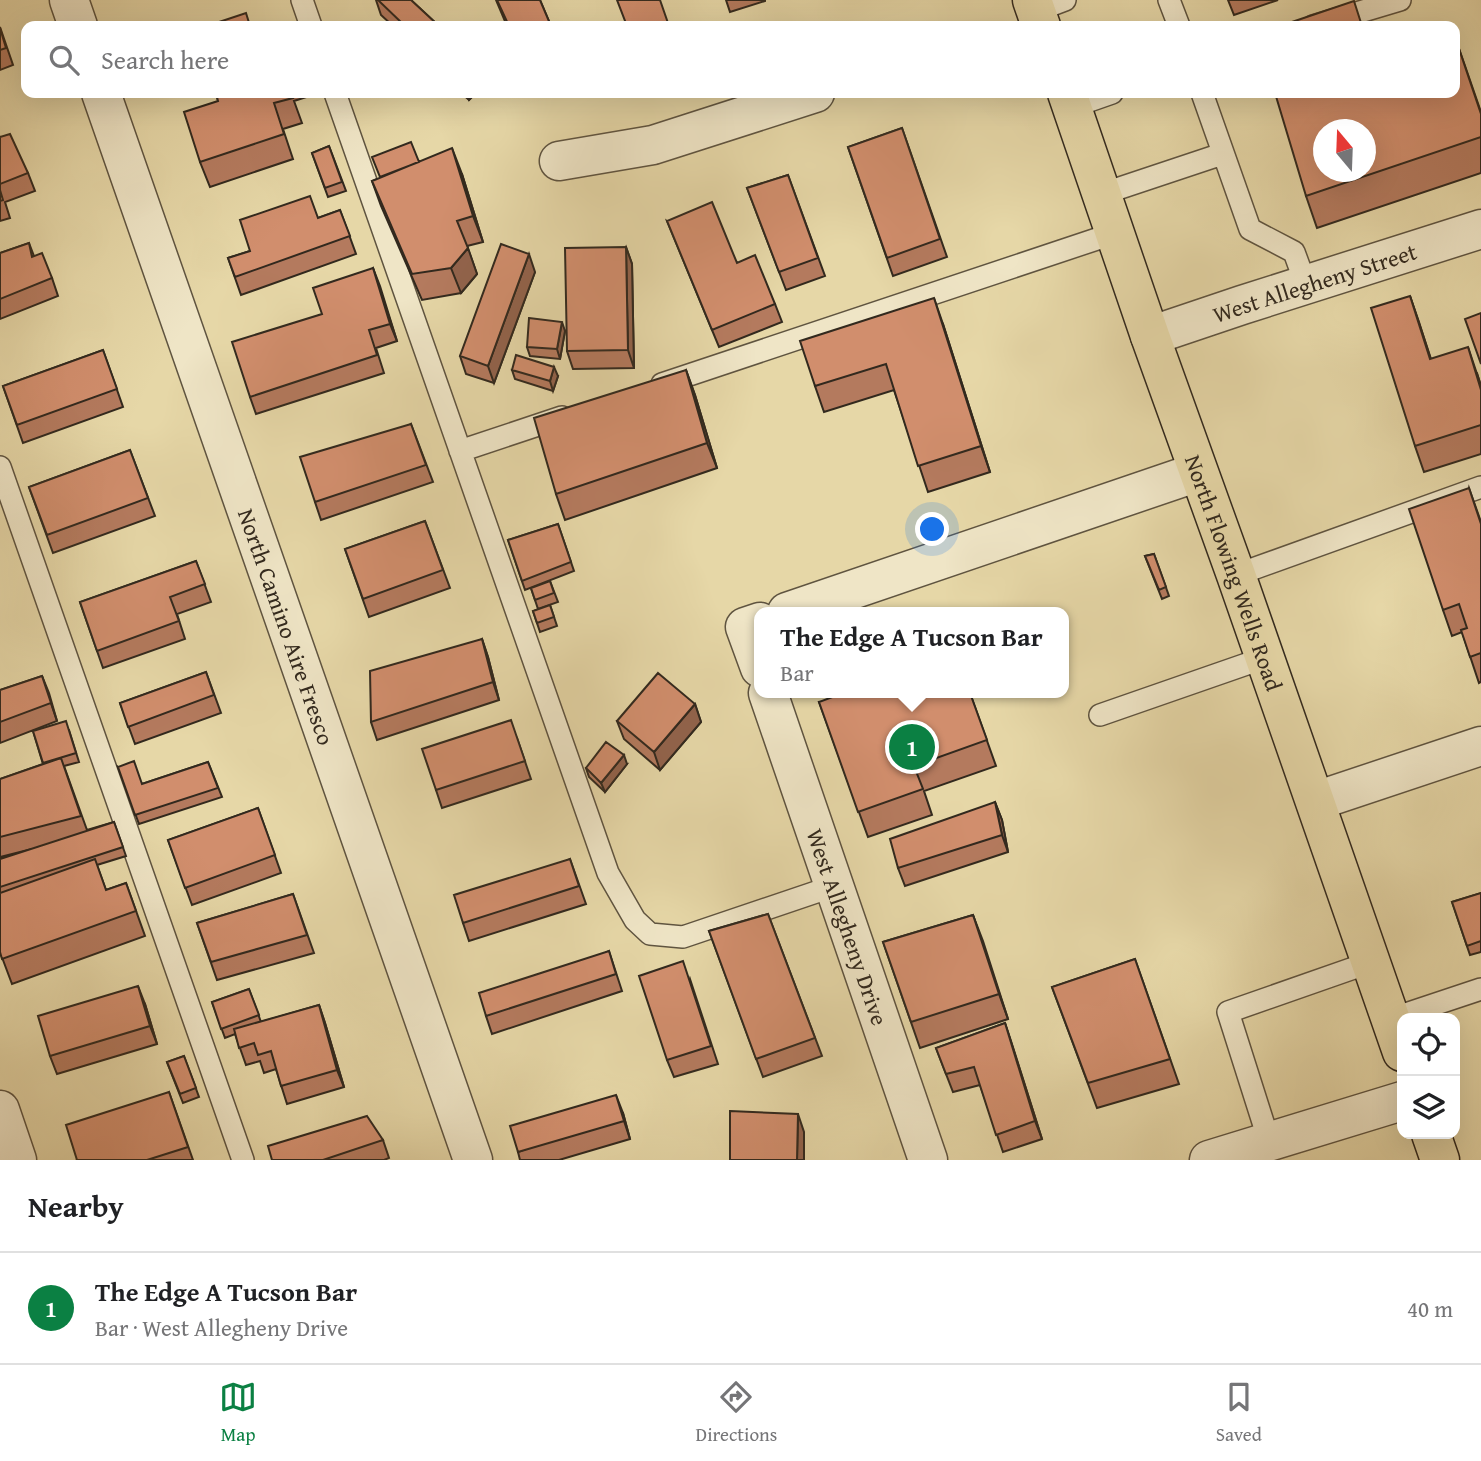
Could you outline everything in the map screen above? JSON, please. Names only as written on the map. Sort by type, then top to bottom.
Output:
[{"type":"main road","name":"North Flowing Wells Road","points":[[1069,100],[1396,1035]]},
{"type":"main road","points":[[1433,1139],[1440,1160]]},
{"type":"street","points":[[69,0],[76,21]]},
{"type":"street","name":"North Camino Aire Fresco","points":[[103,98],[473,1160]]},
{"type":"street","points":[[559,161],[653,145],[799,98]]},
{"type":"street","name":"West Allegheny Street","points":[[1150,336],[1481,229]]},
{"type":"street","points":[[803,607],[1198,472]]},
{"type":"street","points":[[754,624],[746,627],[754,650]]},
{"type":"street","name":"West Allegheny Drive","points":[[770,698],[928,1160]]},
{"type":"street","points":[[1316,801],[1481,746]]},
{"type":"street","points":[[1209,1160],[1397,1103]]},
{"type":"street","points":[[0,1110],[16,1160]]},
{"type":"lane","points":[[1169,0],[1176,21]]},
{"type":"lane","points":[[1330,21],[1400,0]]},
{"type":"lane","points":[[308,1],[310,21]]},
{"type":"lane","points":[[337,98],[608,873],[635,920],[650,934],[683,937],[834,886]]},
{"type":"lane","points":[[1204,98],[1251,229],[1294,252],[1306,285]]},
{"type":"lane","points":[[1102,194],[1222,153]]},
{"type":"lane","points":[[646,389],[1115,233]]},
{"type":"lane","points":[[460,451],[580,411]]},
{"type":"lane","points":[[0,467],[243,1160]]},
{"type":"lane","points":[[1236,575],[1481,488]]},
{"type":"lane","points":[[1100,715],[1264,658]]},
{"type":"lane","points":[[1269,1141],[1228,1012],[1371,962]]},
{"type":"lane","points":[[1396,1035],[1481,989]]},
{"type":"building","points":[[378,0],[411,0],[434,21],[400,21]]},
{"type":"building","points":[[497,0],[540,0],[549,21],[507,21]]},
{"type":"building","points":[[617,0],[660,0],[667,21],[625,21]]},
{"type":"building","points":[[1354,1],[1360,21],[1295,21]]},
{"type":"building","points":[[246,13],[248,21],[222,21]]},
{"type":"building","points":[[0,28],[6,48],[0,50]]},
{"type":"building","points":[[1460,52],[1481,114],[1481,137],[1376,172],[1376,119],[1313,119],[1313,182],[1348,182],[1306,196],[1277,98],[1460,98]]},
{"type":"building","points":[[217,98],[293,98],[274,103],[284,134],[200,162],[184,112],[218,101]]},
{"type":"building","points":[[902,128],[940,239],[887,258],[848,147]]},
{"type":"building","points":[[10,134],[28,173],[0,184],[0,137]]},
{"type":"building","points":[[411,142],[419,162],[380,177],[372,157]]},
{"type":"building","points":[[329,146],[342,182],[325,188],[312,153]]},
{"type":"building","points":[[452,148],[473,216],[457,221],[468,248],[451,268],[412,274],[372,181]]},
{"type":"building","points":[[788,175],[818,258],[779,272],[747,188]]},
{"type":"building","points":[[310,196],[318,218],[340,210],[350,236],[235,277],[228,258],[250,251],[240,220]]},
{"type":"building","points":[[712,202],[737,263],[755,255],[775,304],[712,330],[667,221]]},
{"type":"building","points":[[29,243],[32,257],[42,253],[52,278],[0,299],[0,253]]},
{"type":"building","points":[[501,244],[529,254],[488,366],[460,356]]},
{"type":"building","points":[[626,247],[628,350],[567,351],[565,248]]},
{"type":"building","points":[[373,268],[390,324],[369,330],[377,355],[250,397],[232,342],[322,314],[313,288]]},
{"type":"building","points":[[1410,296],[1430,359],[1468,347],[1481,390],[1481,425],[1415,446],[1371,308]]},
{"type":"building","points":[[934,298],[981,446],[918,466],[886,364],[815,386],[800,341]]},
{"type":"building","points":[[1481,313],[1481,364],[1465,319]]},
{"type":"building","points":[[529,318],[562,322],[557,349],[527,347]]},
{"type":"building","points":[[103,350],[117,389],[17,425],[3,386]]},
{"type":"building","points":[[516,355],[554,367],[550,381],[512,370]]},
{"type":"building","points":[[686,370],[707,443],[556,494],[534,418]]},
{"type":"building","points":[[411,424],[426,465],[315,502],[300,457]]},
{"type":"building","points":[[130,450],[148,498],[47,535],[29,487]]},
{"type":"building","points":[[1469,488],[1481,524],[1481,653],[1470,657],[1461,630],[1467,628],[1459,604],[1443,610],[1409,509]]},
{"type":"building","points":[[425,521],[443,570],[363,599],[345,549]]},
{"type":"building","points":[[558,524],[571,562],[522,581],[508,540]]},
{"type":"building","points":[[1154,554],[1166,587],[1159,590],[1145,556]]},
{"type":"building","points":[[196,561],[205,584],[170,597],[179,621],[97,651],[80,602]]},
{"type":"building","points":[[550,581],[554,593],[535,600],[531,588]]},
{"type":"building","points":[[550,605],[554,617],[537,623],[533,611]]},
{"type":"building","points":[[482,639],[493,682],[371,722],[370,671]]},
{"type":"building","points":[[206,672],[214,695],[128,727],[120,703]]},
{"type":"building","points":[[658,673],[695,704],[654,752],[617,721]]},
{"type":"building","points":[[42,676],[51,703],[0,722],[0,690]]},
{"type":"building","points":[[830,698],[972,698],[987,740],[914,766],[923,789],[858,812],[819,702]]},
{"type":"building","points":[[511,720],[525,761],[436,790],[422,749]]},
{"type":"building","points":[[66,721],[76,753],[43,763],[33,731]]},
{"type":"building","points":[[606,742],[624,755],[601,783],[586,768]]},
{"type":"building","points":[[61,758],[81,816],[0,837],[0,779]]},
{"type":"building","points":[[134,761],[142,784],[208,762],[218,788],[135,815],[118,767]]},
{"type":"building","points":[[995,802],[1002,835],[898,868],[890,839]]},
{"type":"building","points":[[258,808],[275,855],[185,888],[168,840]]},
{"type":"building","points":[[114,822],[123,847],[0,887],[0,859]]},
{"type":"building","points":[[95,859],[106,890],[126,883],[136,911],[2,959],[0,893]]},
{"type":"building","points":[[570,859],[579,886],[463,923],[454,895]]},
{"type":"building","points":[[1481,893],[1481,941],[1467,946],[1452,902]]},
{"type":"building","points":[[293,894],[307,935],[211,962],[197,923]]},
{"type":"building","points":[[768,914],[815,1038],[756,1059],[709,931]]},
{"type":"building","points":[[973,915],[999,994],[911,1022],[883,942]]},
{"type":"building","points":[[609,951],[616,974],[486,1016],[479,993]]},
{"type":"building","points":[[1135,959],[1170,1059],[1088,1083],[1052,987]]},
{"type":"building","points":[[683,961],[711,1046],[667,1060],[639,976]]},
{"type":"building","points":[[138,986],[150,1026],[50,1056],[38,1016]]},
{"type":"building","points":[[249,989],[259,1015],[221,1029],[212,1002]]},
{"type":"building","points":[[319,1005],[337,1070],[281,1086],[271,1051],[258,1055],[254,1043],[239,1048],[234,1029]]},
{"type":"building","points":[[1005,1023],[1035,1121],[996,1135],[974,1067],[946,1074],[936,1048]]},
{"type":"building","points":[[184,1056],[196,1088],[180,1094],[167,1062]]},
{"type":"building","points":[[169,1092],[188,1147],[147,1160],[77,1160],[66,1125]]},
{"type":"building","points":[[616,1095],[624,1121],[518,1152],[510,1126]]},
{"type":"building","points":[[730,1111],[798,1114],[797,1160],[730,1160]]},
{"type":"building","points":[[367,1116],[383,1140],[323,1160],[272,1160],[268,1146]]},
{"type":"place","name":"The Edge A Tucson Bar","points":[[912,747]]}]
